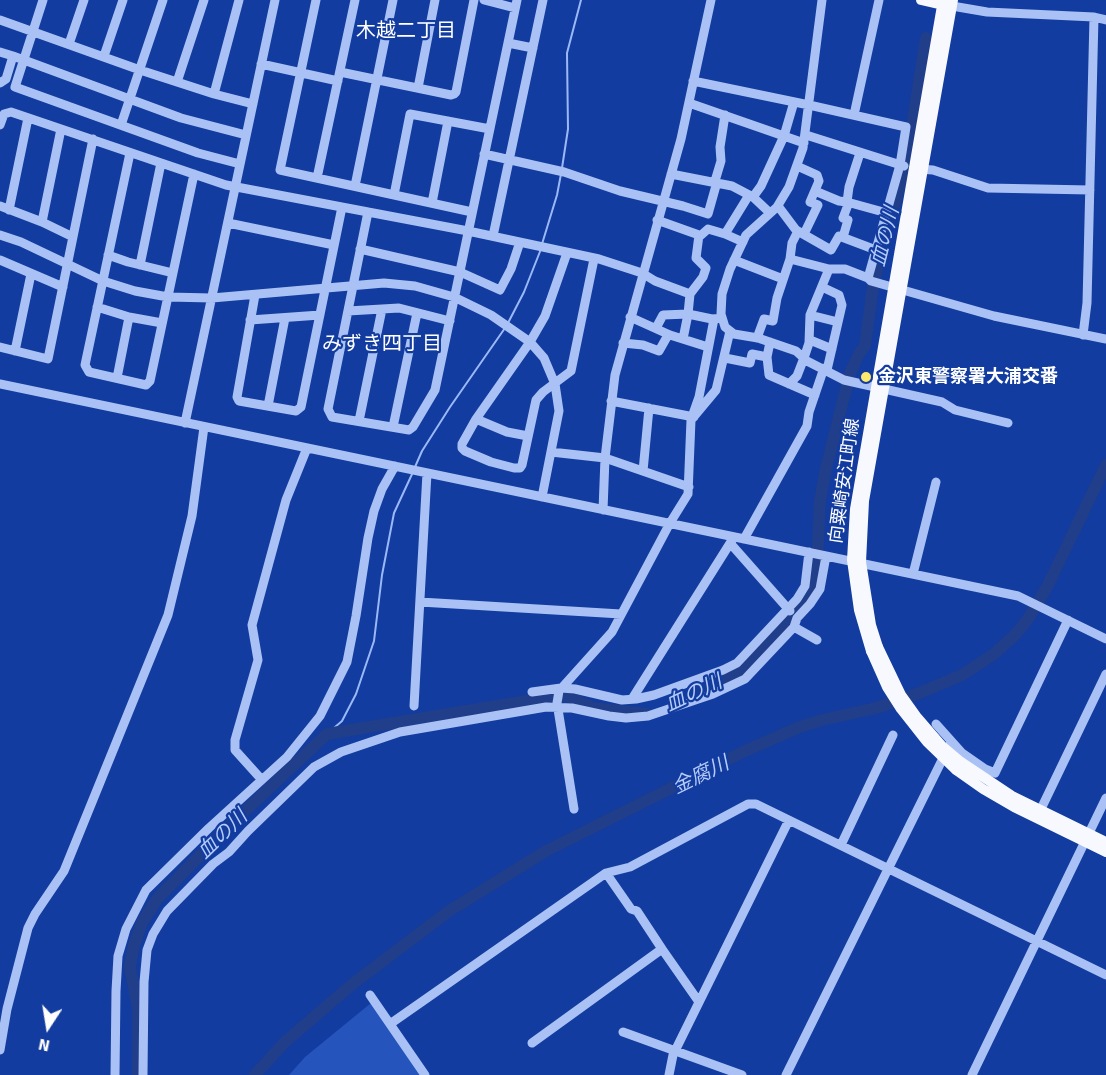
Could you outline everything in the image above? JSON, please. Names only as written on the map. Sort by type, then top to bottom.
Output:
[{"type":"main road","points":[[921,0],[948,3]]},
{"type":"main road","name":"向粟崎安江町線","points":[[948,3],[880,388],[855,509],[859,609],[887,687],[927,742],[1006,802],[1087,838],[1106,842]]},
{"type":"main road","name":"向粟崎安江町線","points":[[958,766],[1087,838],[1106,852]]},
{"type":"street","points":[[0,83],[6,79],[18,58],[43,0]]},
{"type":"street","points":[[69,44],[84,0]]},
{"type":"street","points":[[104,56],[123,0]]},
{"type":"street","points":[[121,125],[164,0]]},
{"type":"street","points":[[177,82],[204,0]]},
{"type":"street","points":[[214,94],[239,0]]},
{"type":"street","points":[[185,423],[275,0]]},
{"type":"street","points":[[316,0],[280,170],[472,212]]},
{"type":"street","points":[[317,178],[355,0]]},
{"type":"street","points":[[355,186],[393,0]]},
{"type":"street","points":[[418,88],[435,0]]},
{"type":"street","points":[[261,64],[300,74],[377,80],[451,95],[456,92],[474,0]]},
{"type":"street","points":[[368,212],[328,409],[332,417],[409,430],[413,428],[435,390],[516,4],[484,0]]},
{"type":"street","points":[[493,236],[543,0]]},
{"type":"street","points":[[603,510],[605,458],[615,375],[671,174],[711,0]]},
{"type":"street","points":[[574,809],[558,705],[560,689],[612,632],[688,494],[691,420],[699,398],[708,347],[730,269],[746,235],[778,206],[797,166],[805,139],[822,0]]},
{"type":"street","points":[[854,115],[879,0]]},
{"type":"street","points":[[948,3],[987,12],[1094,17],[1106,20]]},
{"type":"street","points":[[1083,335],[1087,303],[1094,17]]},
{"type":"street","points":[[0,20],[140,70],[253,104]]},
{"type":"street","points":[[508,43],[533,48]]},
{"type":"street","points":[[0,52],[181,118],[246,135]]},
{"type":"street","points":[[18,58],[15,84],[19,90],[198,153],[240,164]]},
{"type":"street","points":[[693,81],[906,127],[901,165],[876,250],[872,281]]},
{"type":"street","points":[[725,234],[751,196],[761,186],[784,136],[794,102]]},
{"type":"street","points":[[689,103],[784,136],[805,139],[917,169],[933,170],[988,188],[1090,190]]},
{"type":"street","points":[[0,125],[4,114],[11,112],[235,186],[493,236],[594,259],[642,273],[655,281],[690,294]]},
{"type":"street","points":[[394,195],[411,114],[490,129]]},
{"type":"street","points":[[683,339],[690,294],[703,277],[706,268],[696,258],[699,237],[708,229],[708,214],[721,161],[720,147],[725,116]]},
{"type":"street","points":[[28,118],[5,208],[73,237]]},
{"type":"street","points":[[432,203],[448,121]]},
{"type":"street","points":[[42,222],[61,129]]},
{"type":"street","points":[[0,347],[48,358],[93,139]]},
{"type":"street","points":[[130,153],[85,365],[89,372],[146,385],[150,381],[194,174]]},
{"type":"street","points":[[843,237],[848,220],[843,218],[848,202],[849,187],[860,153]]},
{"type":"street","points":[[484,154],[564,172],[620,191],[708,214]]},
{"type":"street","points":[[140,265],[161,163]]},
{"type":"street","points":[[757,338],[764,319],[773,321],[777,298],[790,259],[792,243],[818,205],[810,202],[819,182],[817,175],[797,166]]},
{"type":"street","points":[[671,174],[732,186],[751,196],[770,213]]},
{"type":"street","points":[[815,191],[839,201],[887,213]]},
{"type":"street","points":[[778,206],[801,233],[825,247],[831,249],[839,236],[876,250]]},
{"type":"street","points":[[255,295],[237,397],[239,401],[296,411],[299,409],[342,207]]},
{"type":"street","points":[[657,220],[685,229],[699,237]]},
{"type":"street","points":[[228,223],[334,245]]},
{"type":"street","points":[[708,229],[743,242]]},
{"type":"street","points":[[0,235],[21,242],[103,281],[135,291],[168,297],[212,298],[384,283],[415,286],[454,297],[491,315],[517,332],[530,342],[544,358],[555,384],[559,411],[542,497]]},
{"type":"street","points":[[360,249],[460,272],[500,290],[511,269],[520,242]]},
{"type":"street","points":[[818,266],[825,247]]},
{"type":"street","points":[[567,253],[545,316],[530,342],[476,419],[462,444],[462,448],[491,462],[520,468],[536,400],[571,371],[594,259]]},
{"type":"street","points":[[108,255],[172,273]]},
{"type":"street","points":[[790,259],[829,269],[845,269],[872,281],[994,316],[1106,339]]},
{"type":"street","points":[[0,260],[63,287]]},
{"type":"street","points":[[735,260],[783,279]]},
{"type":"street","points":[[789,384],[797,376],[804,358],[810,340],[810,315],[829,269]]},
{"type":"street","points":[[15,351],[32,274]]},
{"type":"street","points":[[632,699],[807,426],[814,395],[832,349],[842,305],[839,295],[822,286]]},
{"type":"street","points":[[97,307],[129,317],[162,323]]},
{"type":"street","points":[[348,311],[399,308],[450,321]]},
{"type":"street","points":[[359,421],[382,309]]},
{"type":"street","points":[[393,427],[417,313]]},
{"type":"street","points":[[643,345],[663,315],[688,314],[718,318],[734,334],[757,338],[796,351],[804,358],[848,381],[942,402],[956,410],[1008,423]]},
{"type":"street","points":[[250,320],[320,315]]},
{"type":"street","points":[[810,315],[838,322]]},
{"type":"street","points":[[117,378],[129,317]]},
{"type":"street","points":[[630,317],[669,334],[708,347]]},
{"type":"street","points":[[268,406],[285,318]]},
{"type":"street","points":[[693,417],[716,390],[730,331]]},
{"type":"street","points":[[623,343],[643,345],[659,351],[669,334]]},
{"type":"street","points":[[810,340],[832,349]]},
{"type":"street","points":[[770,342],[767,357],[769,375],[814,395]]},
{"type":"street","points":[[725,358],[750,363],[752,354],[767,357]]},
{"type":"street","points":[[0,384],[1018,596],[1106,639]]},
{"type":"street","points":[[611,401],[693,417]]},
{"type":"street","points":[[643,471],[649,408]]},
{"type":"street","points":[[476,419],[507,432],[528,436]]},
{"type":"street","points":[[0,1050],[7,1009],[28,928],[64,871],[168,615],[192,516],[204,427]]},
{"type":"street","points":[[262,780],[236,750],[235,740],[258,660],[252,625],[286,500],[307,448]]},
{"type":"street","points":[[551,452],[605,458],[689,487]]},
{"type":"street","points":[[115,1075],[118,956],[134,910],[146,890],[287,757],[320,716],[347,662],[372,520],[382,489],[395,466]]},
{"type":"street","points":[[414,706],[424,472]]},
{"type":"street","points":[[913,574],[936,482]]},
{"type":"street","points":[[736,539],[796,621],[817,640]]},
{"type":"street","points":[[532,692],[575,689],[622,700],[632,699],[664,691],[737,663],[797,599],[805,586],[809,552]]},
{"type":"street","points":[[143,1075],[144,982],[147,950],[153,934],[167,911],[314,767],[341,752],[400,732],[558,705],[609,716],[626,718],[648,716],[713,694],[745,679],[810,604],[820,589],[826,556]]},
{"type":"street","points":[[420,602],[621,614]]},
{"type":"street","points":[[936,724],[970,759],[985,770],[994,773],[1068,621]]},
{"type":"street","points":[[1040,811],[1106,674]]},
{"type":"street","points":[[841,845],[893,735]]},
{"type":"street","points":[[786,1075],[951,742]]},
{"type":"street","points":[[972,1075],[1106,798]]},
{"type":"street","points":[[390,1024],[606,873],[630,867],[747,804],[756,804],[1106,975]]},
{"type":"street","points":[[669,1075],[675,1051],[789,820]]},
{"type":"street","points":[[606,873],[631,909],[637,911],[699,1002]]},
{"type":"street","points":[[532,1042],[662,949]]},
{"type":"street","points":[[370,995],[425,1075]]},
{"type":"street","points":[[623,1032],[742,1075]]},
{"type":"shaded area","points":[[371,1003],[422,1075],[289,1075],[305,1057]]},
{"type":"waterway","points":[[562,168],[568,129],[567,53],[581,0]]},
{"type":"waterway","name":"血の川","points":[[678,704],[738,673],[756,656],[812,588],[817,563],[820,501],[826,468],[850,373],[865,346],[873,286],[904,171],[926,38]]},
{"type":"waterway","points":[[542,244],[561,174]]},
{"type":"waterway","points":[[508,323],[524,292],[541,249]]},
{"type":"waterway","points":[[415,467],[422,451],[450,407],[505,328]]},
{"type":"waterway","name":"金腐川","points":[[255,1075],[284,1043],[350,986],[449,911],[546,851],[745,751],[800,727],[876,708],[917,694],[962,675],[994,654],[1015,635],[1028,619],[1047,587],[1106,465]]},
{"type":"waterway","points":[[327,734],[342,721],[356,694],[374,641],[382,575],[394,513],[413,472]]},
{"type":"waterway","name":"血の川","points":[[138,1075],[138,1009],[130,967],[134,945],[142,923],[157,899],[229,826],[327,734],[551,697],[567,696],[593,708],[647,714]]},
{"type":"place","name":"金沢東警察署大浦交番","points":[[866,377]]},
{"type":"district","name":"木越二丁目","points":[[406,32]]},
{"type":"district","name":"みずき四丁目","points":[[382,345]]}]
